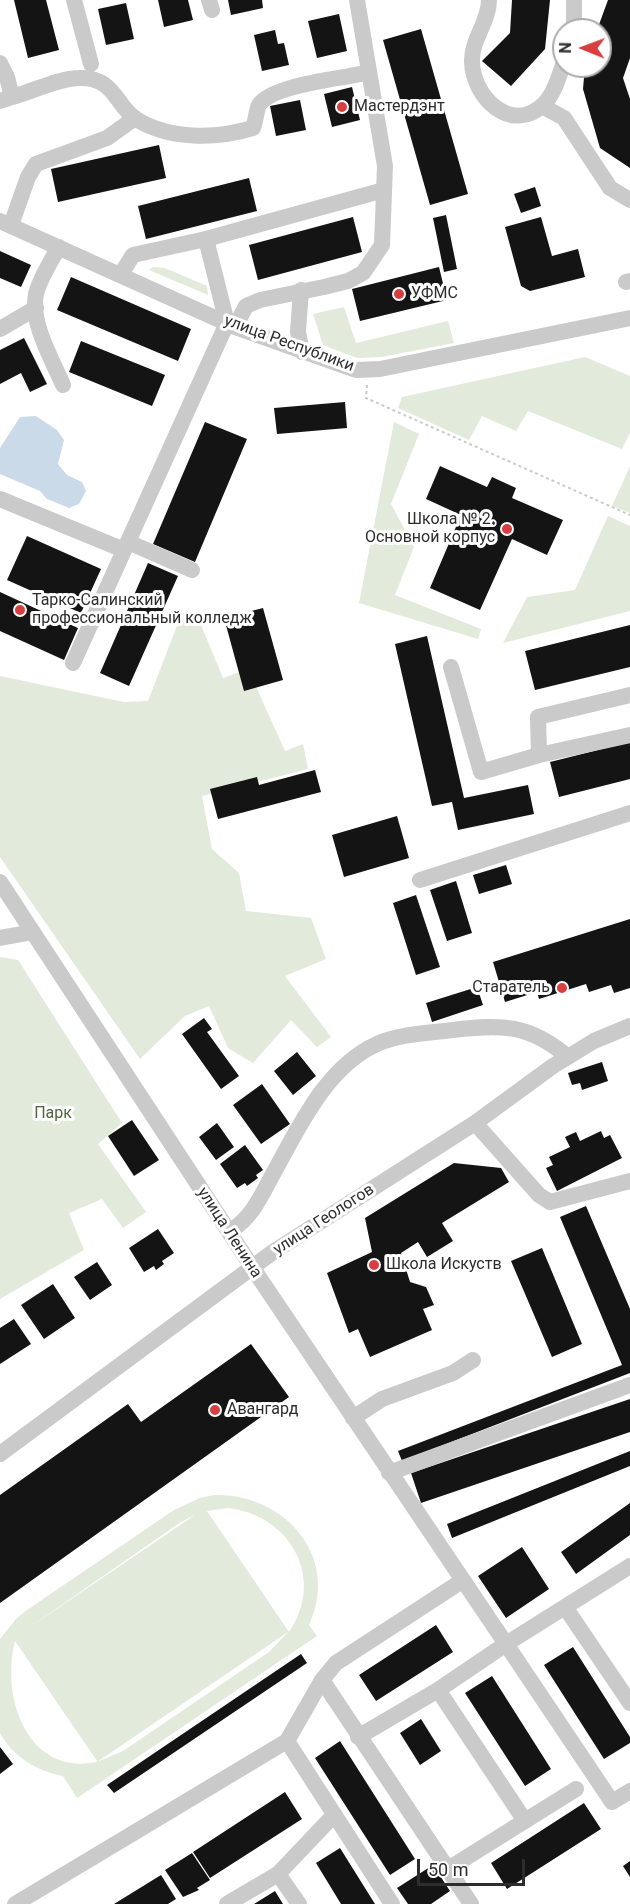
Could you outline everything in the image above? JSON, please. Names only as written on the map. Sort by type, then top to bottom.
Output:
[{"type":"street","points":[[74,0],[91,64]]},
{"type":"street","points":[[73,663],[231,325],[246,306],[260,300],[348,281],[363,273],[382,245],[385,166],[357,0]]},
{"type":"street","points":[[489,0],[487,19],[477,39],[472,61],[474,76],[486,98],[501,113],[515,116],[525,115],[542,106],[550,98],[558,78]]},
{"type":"street","points":[[574,0],[574,18]]},
{"type":"street","points":[[0,63],[7,76],[6,99],[79,78],[99,82],[110,88],[135,118],[165,132],[210,136],[253,128],[259,106],[272,95],[306,84],[369,72]]},
{"type":"street","points":[[542,106],[564,118],[610,188],[630,200]]},
{"type":"street","points":[[5,223],[36,164],[107,138],[135,118]]},
{"type":"street","points":[[121,274],[133,255],[206,239],[384,190]]},
{"type":"street","name":"улица Республики","points":[[5,223],[231,325],[356,370],[368,371],[630,318]]},
{"type":"street","points":[[206,239],[231,325]]},
{"type":"street","points":[[59,247],[36,294],[36,308],[42,334],[63,385]]},
{"type":"street","points":[[301,290],[297,318],[302,352]]},
{"type":"street","points":[[0,329],[36,308]]},
{"type":"street","points":[[0,499],[192,570]]},
{"type":"street","points":[[451,667],[481,772],[539,755],[630,735]]},
{"type":"street","points":[[539,755],[538,717],[630,695]]},
{"type":"street","points":[[420,880],[630,813]]},
{"type":"street","name":"улица Ленина","points":[[0,882],[252,1267],[612,1803],[630,1791]]},
{"type":"street","points":[[0,938],[33,932]]},
{"type":"street","name":"улица Геологов","points":[[0,1454],[176,1326],[252,1267],[475,1123],[568,1057],[630,1026]]},
{"type":"street","points":[[230,1232],[242,1224],[256,1207],[315,1102],[329,1083],[349,1062],[378,1043],[460,1030],[513,1028],[528,1030],[548,1040],[568,1057]]},
{"type":"street","points":[[475,1123],[539,1195],[550,1202],[630,1181]]},
{"type":"street","points":[[353,1418],[382,1399],[453,1373],[473,1360]]},
{"type":"street","points":[[389,1473],[630,1385]]},
{"type":"street","points":[[358,1737],[438,1690],[506,1644],[628,1570]]},
{"type":"street","points":[[15,1904],[287,1741],[322,1680],[336,1663],[462,1581]]},
{"type":"street","points":[[565,1607],[630,1703]]},
{"type":"street","points":[[322,1680],[471,1904]]},
{"type":"street","points":[[438,1690],[525,1821]]},
{"type":"street","points":[[287,1741],[392,1904]]},
{"type":"street","points":[[448,1869],[576,1789]]},
{"type":"street","points":[[227,1904],[278,1874],[334,1815]]},
{"type":"street","points":[[278,1874],[299,1904]]},
{"type":"path","points":[[368,371],[366,398],[630,516]]},
{"type":"green space","points":[[153,267],[165,268],[207,286],[208,295],[149,270]]},
{"type":"green space","points":[[344,307],[356,343],[448,321],[454,343],[382,357],[357,358],[323,345],[313,314]]},
{"type":"green space","points":[[585,357],[630,376],[630,433],[622,449],[528,411],[516,431],[482,416],[469,440],[398,408],[402,397]]},
{"type":"green space","points":[[394,422],[419,434],[391,504],[414,547],[395,595],[481,629],[478,639],[359,603]]},
{"type":"green space","points":[[630,466],[630,513],[612,506]]},
{"type":"green space","points":[[608,516],[630,526],[630,611],[503,643],[527,597],[575,590]]},
{"type":"green space","points":[[182,613],[196,613],[223,678],[248,669],[285,751],[303,744],[308,769],[202,796],[212,849],[239,873],[246,911],[311,918],[326,959],[285,976],[331,1037],[317,1047],[291,1020],[253,1063],[228,1048],[209,1006],[185,1016],[140,1059],[0,857],[0,676],[124,702],[148,701]]},
{"type":"green space","name":"Парк","points":[[0,957],[18,960],[122,1123],[98,1144],[146,1212],[123,1228],[102,1199],[69,1213],[84,1250],[0,1299]]},
{"type":"green space","points":[[214,1495],[239,1497],[263,1505],[283,1517],[300,1533],[311,1553],[318,1575],[317,1600],[309,1625],[317,1636],[77,1798],[63,1776],[44,1771],[27,1762],[5,1742],[0,1733],[0,1639],[16,1619],[27,1610],[174,1510],[200,1498]],"holes":[[[228,1508],[250,1513],[269,1523],[284,1536],[296,1552],[302,1571],[304,1591],[300,1611],[289,1632],[207,1511]],[[195,1515],[24,1631],[181,1522]],[[288,1632],[269,1652],[123,1751],[97,1762]],[[15,1641],[96,1762],[73,1763],[53,1757],[37,1745],[25,1729],[16,1708],[11,1663]]]},
{"type":"water","points":[[36,416],[57,430],[64,440],[58,464],[67,475],[82,482],[86,491],[79,504],[69,508],[47,499],[40,491],[0,474],[0,448],[20,417]]},
{"type":"building","points":[[14,0],[46,0],[59,50],[28,58]]},
{"type":"building","points":[[158,0],[188,0],[193,20],[164,27]]},
{"type":"building","points":[[228,0],[262,0],[263,8],[231,15]]},
{"type":"building","points":[[512,0],[550,0],[545,49],[511,86],[482,61],[510,33]]},
{"type":"building","points":[[608,0],[630,0],[630,58],[623,78],[630,99],[630,168],[600,148],[583,89],[584,78],[612,78],[612,18],[601,18]]},
{"type":"building","points":[[126,3],[134,39],[106,45],[98,9]]},
{"type":"building","points":[[339,14],[347,51],[317,58],[308,21]]},
{"type":"building","points":[[421,29],[468,194],[430,205],[383,40]]},
{"type":"building","points":[[275,30],[278,44],[284,43],[289,65],[262,71],[254,35]]},
{"type":"building","name":"Мастердэнт","points":[[352,87],[360,120],[332,127],[324,94]]},
{"type":"building","points":[[300,100],[306,130],[276,136],[270,106]]},
{"type":"building","points":[[159,145],[166,178],[58,202],[51,169]]},
{"type":"building","points":[[249,178],[257,211],[146,239],[138,206]]},
{"type":"building","points":[[535,187],[541,206],[521,213],[514,194]]},
{"type":"building","points":[[446,215],[457,269],[444,272],[433,218]]},
{"type":"building","points":[[353,217],[362,252],[258,280],[249,245]]},
{"type":"building","points":[[541,217],[552,256],[578,249],[585,277],[530,291],[521,286],[505,227]]},
{"type":"building","points":[[0,251],[31,265],[21,287],[0,278]]},
{"type":"building","name":"УФМС","points":[[439,267],[447,300],[360,321],[352,289]]},
{"type":"building","points":[[71,277],[191,329],[178,361],[57,310]]},
{"type":"building","points":[[24,338],[47,384],[30,392],[21,373],[0,384],[0,350]]},
{"type":"building","points":[[81,341],[165,375],[152,406],[69,372]]},
{"type":"building","points":[[345,402],[347,428],[277,434],[274,408]]},
{"type":"building","points":[[205,422],[247,439],[195,562],[153,544]]},
{"type":"building","name":"Школа № 2. Основной корпус","points":[[440,466],[487,487],[492,477],[516,488],[512,498],[563,520],[547,555],[512,539],[480,610],[430,588],[461,515],[426,499]]},
{"type":"building","points":[[27,536],[101,569],[81,613],[7,580]]},
{"type":"building","points":[[148,563],[178,576],[129,686],[100,673]]},
{"type":"building","name":"Тарко-Салинский профессиональный колледж","points":[[0,592],[78,628],[64,660],[0,631]]},
{"type":"building","points":[[263,608],[283,680],[244,691],[224,618]]},
{"type":"building","points":[[630,625],[630,667],[535,690],[525,651]]},
{"type":"building","points":[[427,636],[464,798],[528,785],[534,814],[458,830],[452,802],[432,806],[395,644]]},
{"type":"building","points":[[630,742],[630,779],[559,797],[550,762]]},
{"type":"building","points":[[315,770],[321,792],[218,819],[210,789],[257,777],[259,785]]},
{"type":"building","points":[[397,816],[409,858],[344,877],[332,835]]},
{"type":"building","points":[[506,865],[512,884],[479,894],[473,875]]},
{"type":"building","points":[[456,881],[472,933],[447,941],[430,890]]},
{"type":"building","points":[[416,895],[440,967],[416,975],[393,903]]},
{"type":"building","points":[[630,919],[630,988],[614,993],[611,985],[589,992],[586,984],[539,999],[537,992],[505,1002],[493,962]]},
{"type":"building","points":[[477,987],[483,1005],[432,1022],[426,1003]]},
{"type":"building","points":[[204,1018],[212,1029],[207,1032],[239,1076],[221,1089],[182,1034]]},
{"type":"building","points":[[297,1052],[316,1076],[293,1095],[274,1071]]},
{"type":"building","points":[[602,1062],[608,1081],[582,1090],[580,1083],[572,1085],[568,1073]]},
{"type":"building","points":[[262,1084],[290,1124],[261,1144],[233,1105]]},
{"type":"building","points":[[132,1120],[159,1160],[134,1176],[108,1136]]},
{"type":"building","points":[[217,1123],[234,1147],[216,1160],[199,1137]]},
{"type":"building","points":[[601,1131],[604,1138],[610,1135],[622,1158],[557,1191],[546,1168],[553,1165],[549,1157],[570,1147],[565,1137],[576,1132],[580,1141]]},
{"type":"building","points":[[245,1145],[263,1170],[256,1175],[258,1178],[247,1186],[245,1183],[237,1188],[220,1164]]},
{"type":"building","name":"Школа Искуств","points":[[454,1163],[501,1168],[509,1182],[442,1223],[453,1241],[427,1257],[418,1242],[401,1253],[410,1282],[426,1287],[434,1305],[423,1309],[432,1330],[370,1357],[358,1329],[349,1333],[327,1273],[372,1252],[365,1218]]},
{"type":"building","points":[[586,1206],[630,1309],[630,1373],[402,1461],[398,1451],[622,1365],[560,1217]]},
{"type":"building","points":[[158,1229],[174,1253],[162,1261],[164,1264],[156,1270],[154,1266],[144,1272],[129,1248]]},
{"type":"building","points":[[542,1248],[582,1344],[552,1357],[511,1261]]},
{"type":"building","points":[[97,1262],[112,1285],[90,1300],[74,1277]]},
{"type":"building","points":[[53,1284],[75,1318],[44,1339],[21,1305]]},
{"type":"building","points":[[14,1319],[31,1344],[0,1364],[0,1328]]},
{"type":"building","points":[[251,1344],[289,1397],[0,1603],[0,1495],[128,1404],[141,1422]]},
{"type":"building","points":[[630,1399],[630,1432],[421,1503],[411,1473]]},
{"type":"building","points":[[630,1451],[630,1466],[452,1538],[447,1524]]},
{"type":"building","points":[[630,1503],[630,1535],[576,1574],[561,1552]]},
{"type":"building","points":[[522,1547],[549,1589],[506,1618],[478,1576]]},
{"type":"building","points":[[436,1625],[453,1652],[376,1701],[359,1675]]},
{"type":"building","points":[[573,1647],[630,1737],[630,1743],[604,1759],[544,1665]]},
{"type":"building","points":[[301,1654],[307,1663],[114,1793],[107,1785]]},
{"type":"building","points":[[492,1676],[551,1769],[525,1786],[465,1693]]},
{"type":"building","points":[[421,1719],[441,1751],[420,1765],[400,1733]]},
{"type":"building","points":[[340,1741],[415,1859],[390,1875],[315,1758]]},
{"type":"building","points":[[0,1747],[13,1764],[0,1774]]},
{"type":"building","points":[[285,1792],[302,1819],[210,1878],[193,1852]]},
{"type":"building","points":[[584,1803],[601,1829],[507,1889],[491,1863]]},
{"type":"building","points":[[340,1848],[375,1904],[341,1904],[316,1863]]},
{"type":"building","points":[[192,1853],[210,1880],[197,1888],[199,1890],[183,1897],[165,1870]]},
{"type":"building","points":[[630,1861],[630,1877],[623,1866]]},
{"type":"building","points":[[433,1865],[450,1891],[431,1904],[408,1904],[397,1888]]},
{"type":"building","points":[[161,1875],[176,1899],[168,1904],[114,1904]]},
{"type":"building","points":[[275,1891],[283,1904],[254,1904]]},
{"type":"place","name":"Мастердэнт","points":[[342,107]]},
{"type":"place","name":"УФМС","points":[[399,294]]},
{"type":"place","name":"Школа № 2. Основной корпус","points":[[507,529]]},
{"type":"place","name":"Тарко-Салинский профессиональный колледж","points":[[20,610]]},
{"type":"place","name":"Старатель","points":[[562,988]]},
{"type":"place","name":"Школа Искуств","points":[[374,1265]]},
{"type":"place","name":"Авангард","points":[[215,1410]]}]
